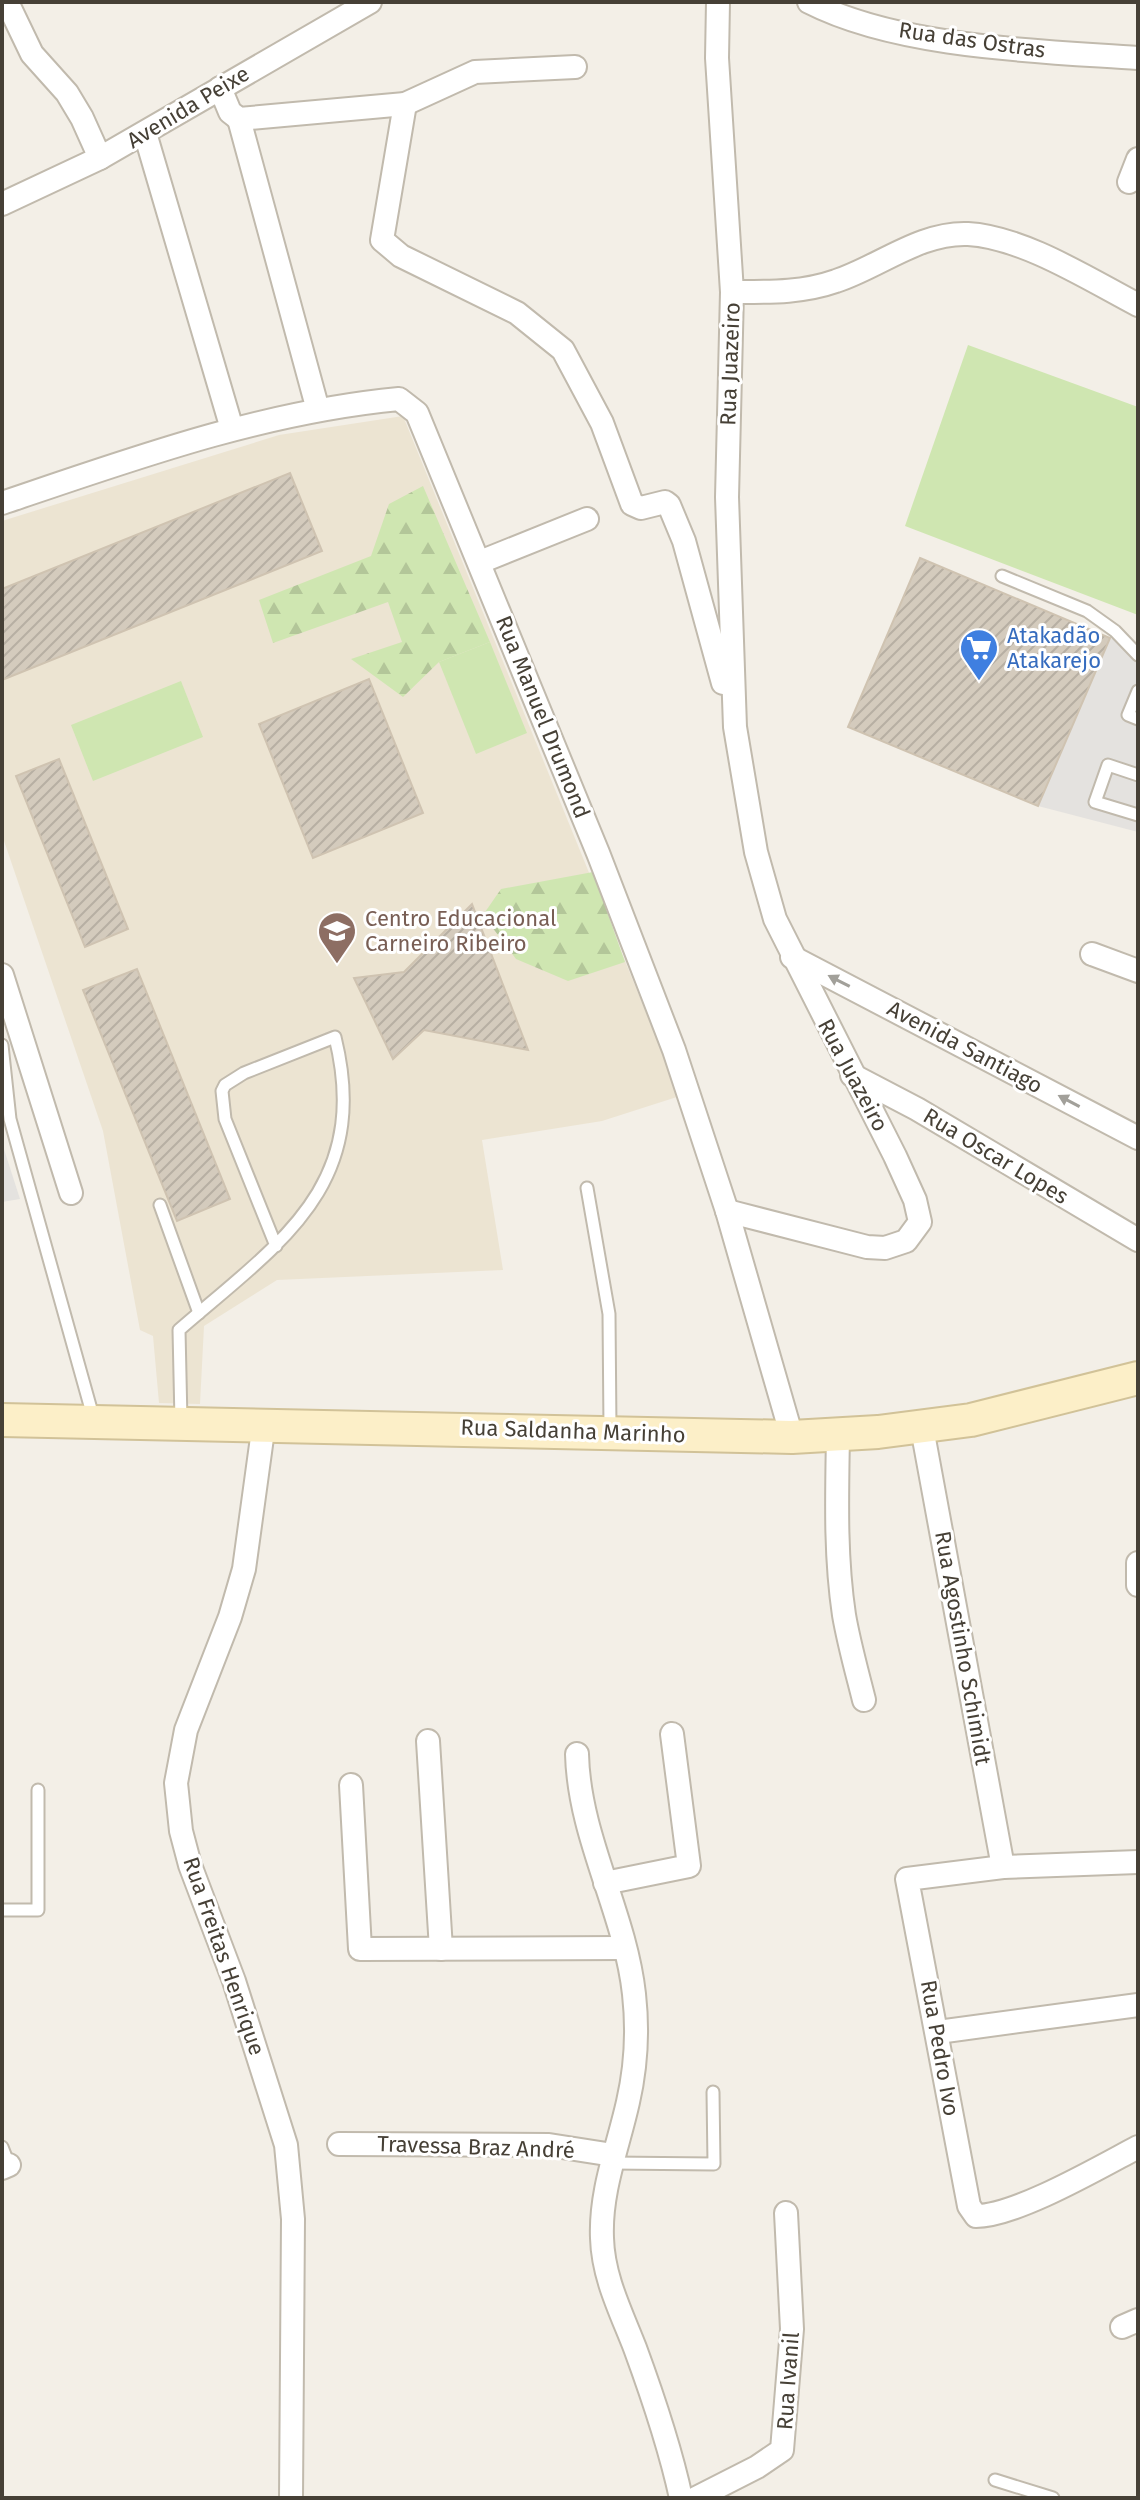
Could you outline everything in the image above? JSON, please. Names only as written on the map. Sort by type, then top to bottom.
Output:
[{"type":"main road","name":"Rua Saldanha Marinho","points":[[2,1420],[264,1423],[792,1437],[922,1428],[1023,1410],[1138,1378]]},
{"type":"street","points":[[7,2],[32,54],[67,93],[100,158]]},
{"type":"street","name":"Avenida Peixe","points":[[2,204],[100,158],[370,2]]},
{"type":"street","name":"Rua Juazeiro","points":[[718,2],[717,58],[732,292],[727,487],[735,727]]},
{"type":"street","name":"Rua das Ostras","points":[[809,2],[851,18],[920,35],[1019,49],[1138,58]]},
{"type":"street","points":[[239,119],[405,104],[475,72],[575,67]]},
{"type":"street","points":[[220,88],[230,112],[239,119],[318,410]]},
{"type":"street","name":"Rua Juazeiro","points":[[405,104],[382,240],[401,256],[517,313],[563,350],[602,423],[632,504],[636,508],[660,502],[669,505],[684,541],[735,727],[762,882],[792,957],[915,1200],[920,1222],[915,1232],[894,1246],[867,1247],[727,1211]]},
{"type":"street","points":[[145,133],[232,429]]},
{"type":"street","points":[[1129,182],[1138,159]]},
{"type":"street","points":[[732,292],[799,292],[838,281],[918,244],[966,234],[1014,244],[1138,305]]},
{"type":"street","name":"Rua Manuel Drumond","points":[[2,503],[232,429],[318,410],[399,399],[409,404],[425,429],[635,946],[727,1211],[792,1437]]},
{"type":"street","points":[[480,562],[587,519]]},
{"type":"street","points":[[1092,954],[1138,971]]},
{"type":"street","name":"Avenida Santiago","points":[[792,957],[1138,1138]]},
{"type":"street","points":[[2,975],[71,1193]]},
{"type":"street","name":"Rua Oscar Lopes","points":[[851,1075],[917,1109],[1138,1240]]},
{"type":"street","name":"Rua Freitas Henrique","points":[[264,1423],[244,1569],[230,1617],[186,1730],[176,1783],[181,1831],[190,1865],[234,1981],[286,2145],[294,2231],[291,2498]]},
{"type":"street","name":"Rua Agostinho Schimidt","points":[[922,1428],[1003,1867]]},
{"type":"street","points":[[838,1434],[836,1520],[844,1616],[864,1700]]},
{"type":"street","points":[[1138,1563],[1138,1585]]},
{"type":"street","points":[[605,1883],[689,1866],[672,1734]]},
{"type":"street","points":[[428,1741],[441,1949]]},
{"type":"street","points":[[577,1754],[580,1803],[634,1991],[637,2030],[628,2101],[612,2159],[602,2219],[604,2259],[674,2463],[681,2498]]},
{"type":"street","points":[[351,1785],[360,1949],[623,1948]]},
{"type":"street","points":[[1003,1867],[1138,1862]]},
{"type":"street","name":"Rua Pedro Ivo","points":[[1003,1867],[907,1879],[969,2206],[976,2216],[1012,2207],[1138,2147]]},
{"type":"street","points":[[938,2032],[1138,2005]]},
{"type":"street","name":"Travessa Braz André","points":[[339,2144],[549,2145],[612,2159]]},
{"type":"street","name":"Rua Ivanil","points":[[696,2498],[757,2467],[782,2450],[792,2329],[786,2213]]},
{"type":"lane","points":[[1002,576],[1087,611],[1115,631],[1138,655]]},
{"type":"lane","points":[[1138,691],[1128,715],[1138,719]]},
{"type":"lane","points":[[1138,775],[1108,765],[1095,802],[1138,815]]},
{"type":"lane","points":[[181,1423],[179,1330],[276,1246],[310,1209],[337,1150],[345,1113],[345,1077],[335,1037],[244,1073],[225,1085],[222,1091],[225,1119],[276,1246]]},
{"type":"lane","points":[[2,1045],[10,1119],[94,1422]]},
{"type":"lane","points":[[587,1188],[609,1314],[610,1432]]},
{"type":"lane","points":[[160,1205],[199,1313]]},
{"type":"lane","points":[[2,1910],[38,1910],[38,1790]]},
{"type":"lane","points":[[612,2159],[714,2164],[713,2092]]},
{"type":"lane","points":[[995,2480],[1053,2498]]},
{"type":"shaded area","name":"Centro Educacional Carneiro Ribeiro","points":[[403,416],[680,1096],[602,1121],[482,1140],[503,1270],[277,1280],[204,1326],[200,1404],[159,1403],[153,1336],[140,1330],[103,1131],[2,835],[2,521],[279,435]]},
{"type":"shaded area","points":[[1110,638],[1138,649],[1138,832],[1038,806]]},
{"type":"shaded area","points":[[2,1143],[20,1199],[2,1202]]},
{"type":"green space","points":[[968,345],[1138,407],[1138,615],[905,526]]},
{"type":"green space","points":[[423,486],[490,642],[439,662],[403,697],[351,659],[402,642],[388,602],[273,643],[259,600],[371,556],[389,504]]},
{"type":"green space","points":[[490,642],[527,733],[476,754],[439,662]]},
{"type":"green space","points":[[181,681],[203,737],[93,781],[71,725]]},
{"type":"green space","points":[[593,872],[625,962],[568,981],[516,959],[483,915],[501,889]]},
{"type":"building","points":[[290,473],[322,551],[2,680],[2,589]]},
{"type":"building","name":"Atakadão Atakarejo","points":[[920,558],[1110,638],[1038,806],[848,727]]},
{"type":"building","points":[[369,679],[423,813],[313,858],[259,724]]},
{"type":"building","points":[[59,759],[128,929],[85,947],[16,776]]},
{"type":"building","points":[[472,904],[528,1050],[424,1030],[393,1059],[354,978],[404,972]]},
{"type":"building","points":[[137,969],[230,1199],[177,1221],[83,990]]},
{"type":"place","name":"Atakadão Atakarejo","points":[[979,682]]},
{"type":"place","name":"Centro Educacional Carneiro Ribeiro","points":[[337,965]]}]
